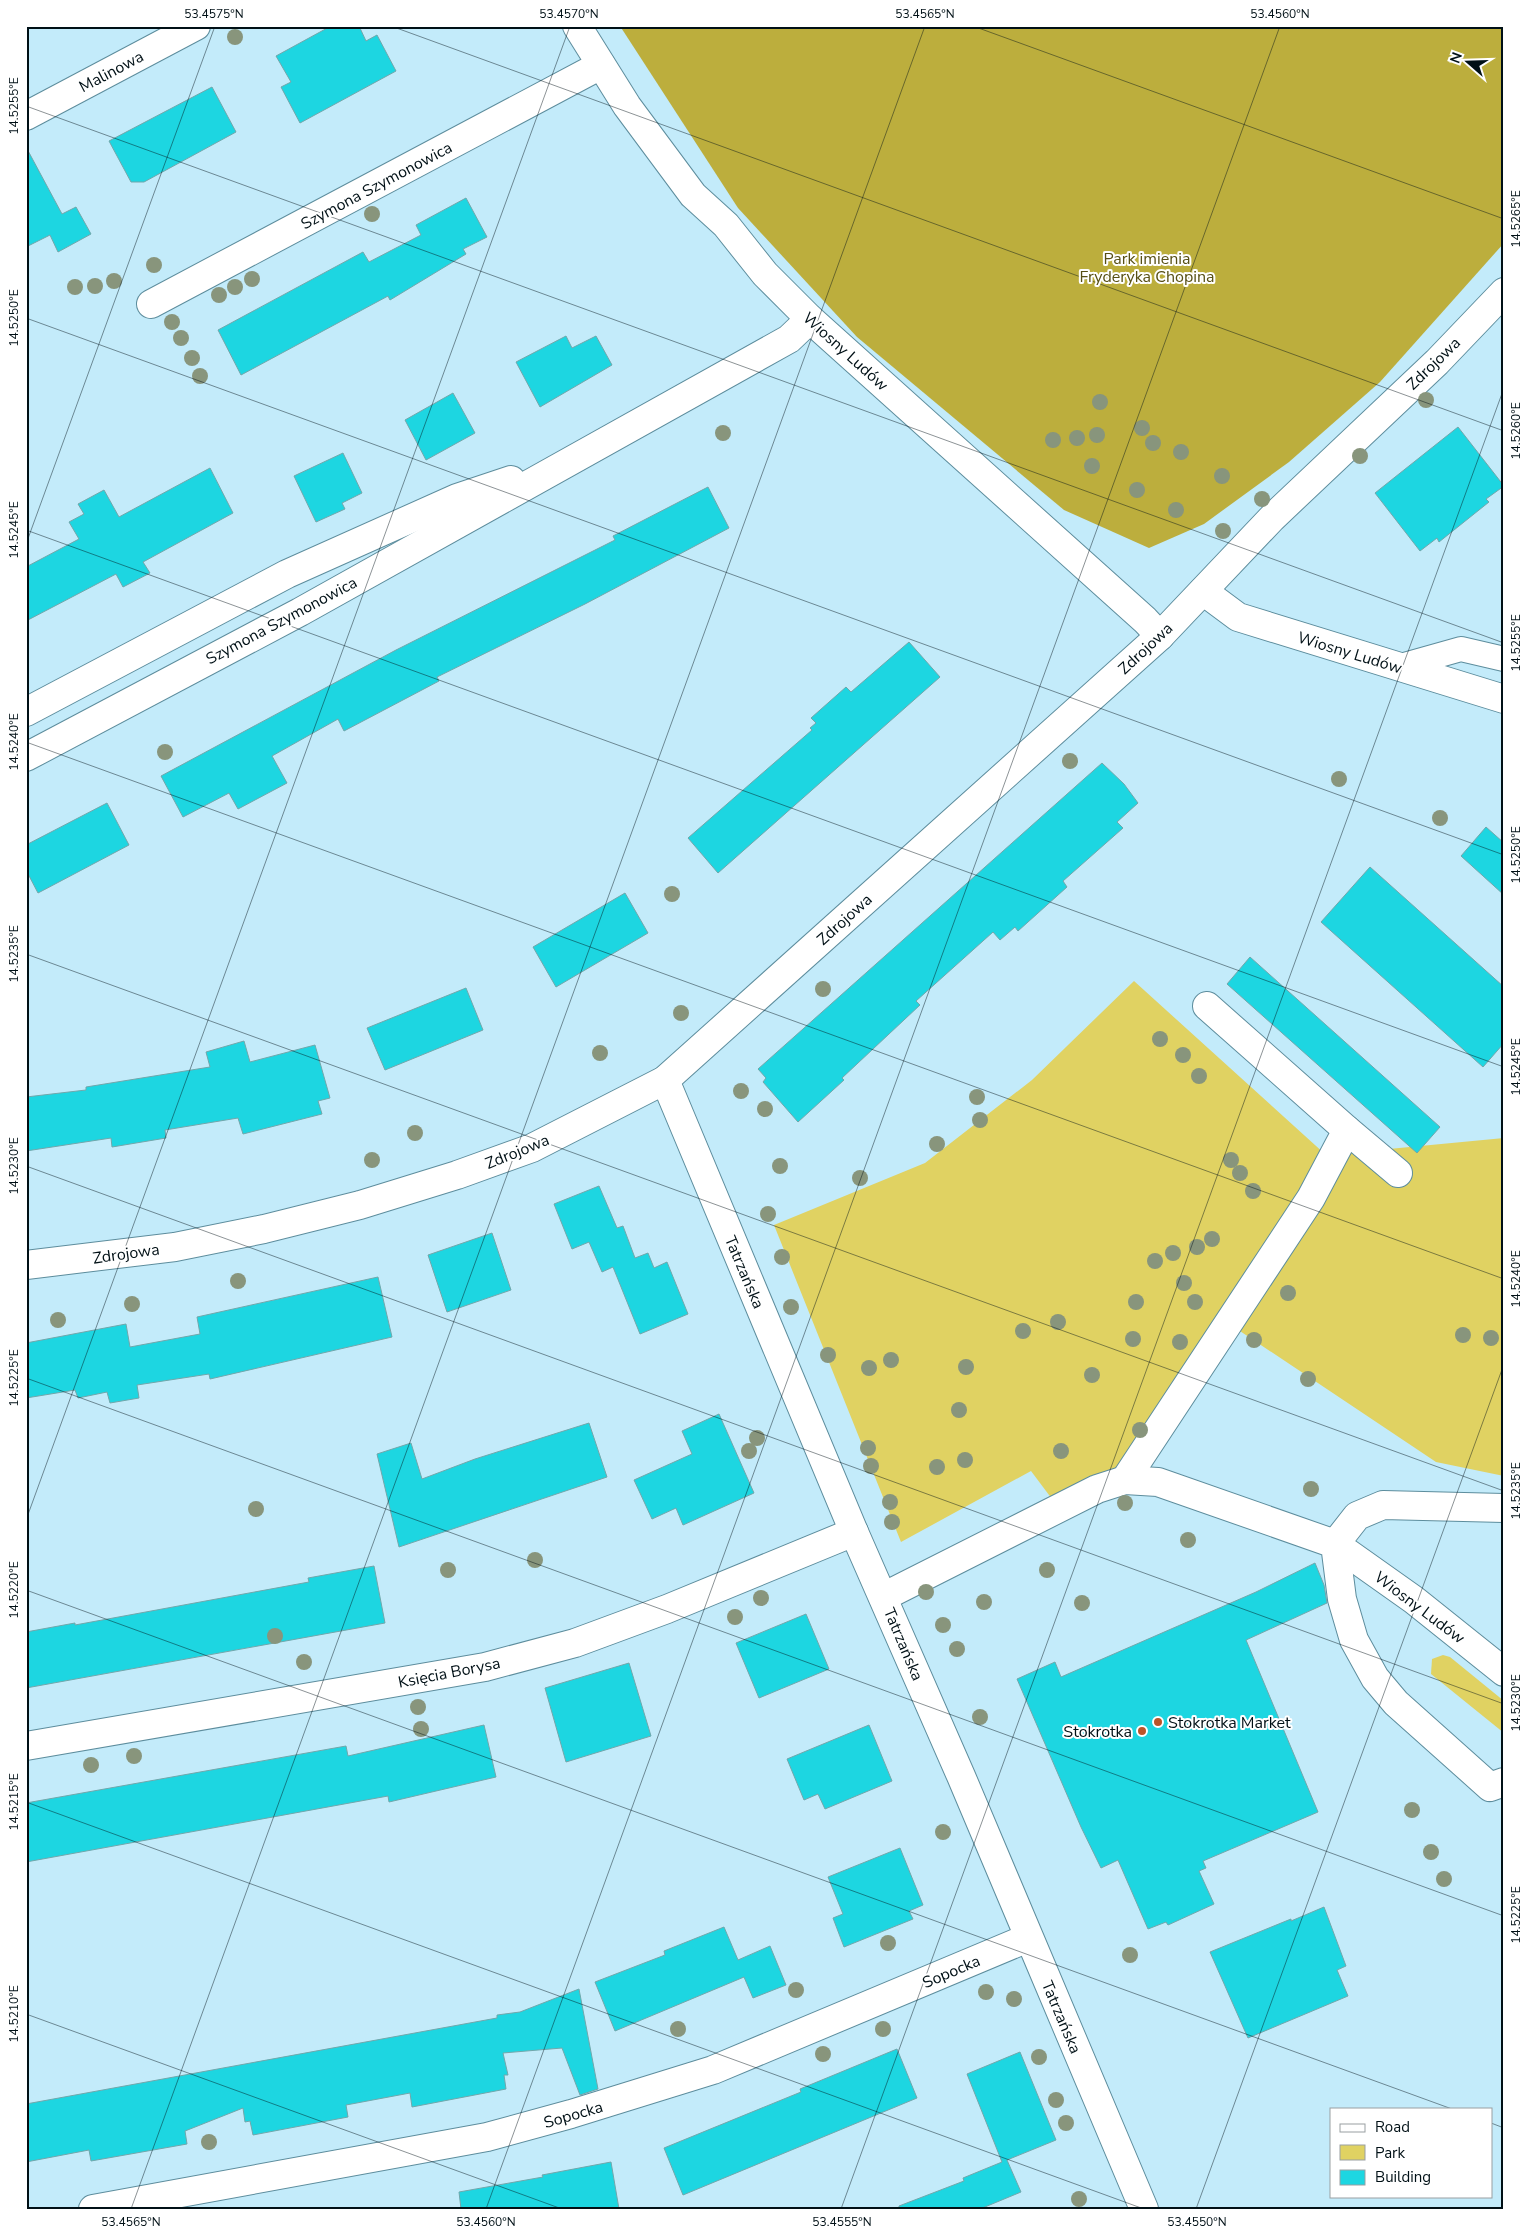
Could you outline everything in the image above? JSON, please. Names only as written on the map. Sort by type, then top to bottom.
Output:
[{"type":"street","name":"Malinowa","points":[[26,116],[196,26]]},
{"type":"street","name":"Wiosny Ludów","points":[[577,26],[627,106],[693,195],[726,226],[765,274],[810,319],[1145,620],[1160,636]]},
{"type":"street","name":"Szymona Szymonowica","points":[[151,304],[601,66]]},
{"type":"street","name":"Zdrojowa","points":[[26,1265],[174,1247],[264,1229],[360,1205],[456,1175],[532,1148],[665,1080],[1160,636],[1272,518],[1437,362],[1504,292]]},
{"type":"street","name":"Szymona Szymonowica","points":[[26,757],[300,612],[535,481],[789,339],[810,319]]},
{"type":"street","points":[[26,712],[287,574],[457,498],[510,480],[535,481]]},
{"type":"street","name":"Wiosny Ludów","points":[[1203,591],[1238,617],[1504,700]]},
{"type":"street","points":[[1207,1006],[1398,1173]]},
{"type":"street","name":"Tatrzańska","points":[[665,1080],[854,1532],[1144,2209]]},
{"type":"street","points":[[883,1597],[1097,1489],[1125,1480],[1311,1198],[1347,1130]]},
{"type":"street","name":"Wiosny Ludów","points":[[1125,1480],[1158,1482],[1335,1544],[1414,1600],[1504,1672]]},
{"type":"street","points":[[1504,1508],[1383,1505],[1357,1516],[1335,1544],[1342,1599],[1352,1632],[1375,1678],[1396,1703],[1490,1787],[1504,1782]]},
{"type":"street","name":"Księcia Borysa","points":[[26,1746],[485,1668],[576,1643],[667,1609],[854,1532]]},
{"type":"street","name":"Sopocka","points":[[93,2209],[487,2137],[590,2109],[712,2070],[1028,1938]]},
{"type":"lane","points":[[1397,667],[1461,648],[1504,659]]},
{"type":"green space","name":"Park imienia Fryderyka Chopina","points":[[620,26],[1504,26],[1504,243],[1380,382],[1289,462],[1204,524],[1149,548],[1064,510],[857,337],[738,208]]},
{"type":"green space","points":[[1134,981],[1326,1155],[1504,1138],[1504,1476],[1436,1462],[1219,1317],[1117,1474],[1052,1499],[1031,1471],[901,1542],[774,1225],[925,1163],[1032,1080]]},
{"type":"green space","points":[[1443,1655],[1450,1657],[1504,1701],[1504,1733],[1431,1674],[1432,1659]]},
{"type":"building","points":[[331,26],[359,26],[366,41],[377,35],[396,71],[300,123],[281,87],[291,82],[276,56]]},
{"type":"building","points":[[212,87],[236,132],[144,182],[131,182],[109,141]]},
{"type":"building","points":[[26,147],[62,214],[76,207],[91,234],[58,252],[50,235],[26,247]]},
{"type":"building","points":[[466,198],[487,237],[463,249],[466,254],[390,300],[388,296],[241,375],[218,330],[363,252],[369,262],[421,235],[416,225]]},
{"type":"building","points":[[566,336],[572,348],[596,336],[612,365],[540,407],[516,362]]},
{"type":"building","points":[[453,393],[475,433],[426,460],[405,420]]},
{"type":"building","points":[[1458,427],[1504,486],[1486,499],[1489,502],[1439,542],[1437,538],[1420,551],[1375,493]]},
{"type":"building","points":[[343,453],[362,493],[342,503],[345,509],[316,522],[294,476]]},
{"type":"building","points":[[210,468],[233,513],[143,562],[150,573],[123,587],[116,574],[26,621],[26,567],[79,539],[69,522],[84,514],[78,504],[104,490],[119,517]]},
{"type":"building","points":[[708,487],[729,528],[585,604],[437,677],[439,681],[344,731],[338,719],[272,756],[287,783],[238,809],[229,793],[183,817],[161,776],[396,650],[615,540],[613,536]]},
{"type":"building","points":[[909,642],[940,677],[718,873],[688,838],[812,730],[810,728],[816,723],[811,718],[846,687],[851,692]]},
{"type":"building","points":[[1102,763],[1124,784],[1138,803],[1117,822],[1123,828],[1063,881],[1067,887],[1018,931],[1015,927],[1000,940],[993,932],[916,1001],[920,1005],[842,1078],[844,1080],[798,1122],[763,1082],[766,1078],[758,1069]]},
{"type":"building","points":[[107,803],[129,845],[38,893],[26,870],[26,845]]},
{"type":"building","points":[[1486,827],[1504,843],[1504,895],[1461,856]]},
{"type":"building","points":[[1370,867],[1504,987],[1504,1043],[1483,1067],[1321,922]]},
{"type":"building","points":[[625,893],[648,933],[556,987],[533,947]]},
{"type":"building","points":[[1250,957],[1440,1127],[1417,1153],[1227,984]]},
{"type":"building","points":[[466,988],[483,1030],[385,1070],[367,1028]]},
{"type":"building","points":[[244,1041],[250,1062],[315,1045],[330,1098],[318,1101],[322,1114],[243,1134],[238,1118],[165,1130],[166,1138],[112,1147],[111,1138],[26,1151],[26,1097],[86,1090],[86,1087],[210,1067],[206,1052]]},
{"type":"building","points":[[599,1186],[617,1228],[623,1226],[635,1258],[648,1253],[654,1268],[667,1262],[688,1314],[640,1334],[613,1267],[602,1272],[589,1242],[572,1249],[554,1204]]},
{"type":"building","points":[[492,1233],[511,1290],[447,1312],[428,1255]]},
{"type":"building","points":[[378,1277],[392,1337],[210,1379],[209,1374],[137,1385],[139,1398],[110,1403],[107,1392],[78,1398],[75,1390],[26,1398],[26,1343],[126,1324],[130,1347],[200,1334],[197,1317]]},
{"type":"building","points":[[719,1414],[754,1493],[683,1525],[676,1508],[652,1519],[634,1480],[692,1454],[682,1431]]},
{"type":"building","points":[[589,1423],[607,1477],[399,1547],[377,1454],[411,1443],[422,1479],[475,1459]]},
{"type":"building","points":[[1315,1563],[1324,1585],[1327,1603],[1246,1640],[1318,1812],[1203,1861],[1206,1868],[1199,1871],[1214,1904],[1168,1925],[1166,1922],[1148,1929],[1118,1860],[1101,1868],[1081,1827],[1017,1679],[1055,1662],[1061,1677],[1256,1592]]},
{"type":"building","points":[[374,1566],[385,1623],[26,1688],[26,1632],[75,1623],[75,1625],[309,1582],[308,1578]]},
{"type":"building","points":[[806,1614],[829,1669],[759,1698],[736,1643]]},
{"type":"building","points":[[629,1663],[651,1736],[566,1762],[545,1688]]},
{"type":"building","points":[[484,1725],[496,1777],[389,1802],[388,1796],[26,1862],[26,1803],[346,1746],[348,1756]]},
{"type":"building","points":[[869,1725],[892,1781],[825,1809],[818,1794],[804,1800],[787,1759]]},
{"type":"building","points":[[900,1848],[923,1905],[909,1911],[913,1919],[844,1947],[833,1918],[843,1914],[828,1877]]},
{"type":"building","points":[[1324,1907],[1346,1966],[1337,1970],[1348,1996],[1248,2038],[1210,1952]]},
{"type":"building","points":[[724,1927],[738,1960],[770,1946],[786,1985],[753,1998],[744,1977],[615,2031],[595,1982],[665,1955],[664,1951]]},
{"type":"building","points":[[579,1989],[598,2089],[580,2095],[562,2048],[503,2053],[508,2075],[504,2075],[506,2089],[412,2107],[410,2093],[346,2105],[348,2117],[253,2135],[250,2121],[245,2122],[243,2108],[185,2131],[187,2144],[91,2161],[89,2150],[26,2162],[26,2104],[497,2018],[497,2015],[520,2012]]},
{"type":"building","points":[[897,2049],[917,2098],[683,2195],[664,2148],[801,2092],[800,2089]]},
{"type":"building","points":[[1020,2052],[1056,2140],[1007,2160],[1021,2192],[980,2209],[899,2209],[899,2206],[964,2181],[963,2178],[1002,2162],[967,2074]]},
{"type":"building","points":[[611,2162],[619,2209],[461,2209],[459,2192],[543,2177],[542,2175]]},
{"type":"place","name":"Stokrotka Market","points":[[1158,1722]]},
{"type":"place","name":"Stokrotka","points":[[1142,1731]]}]
